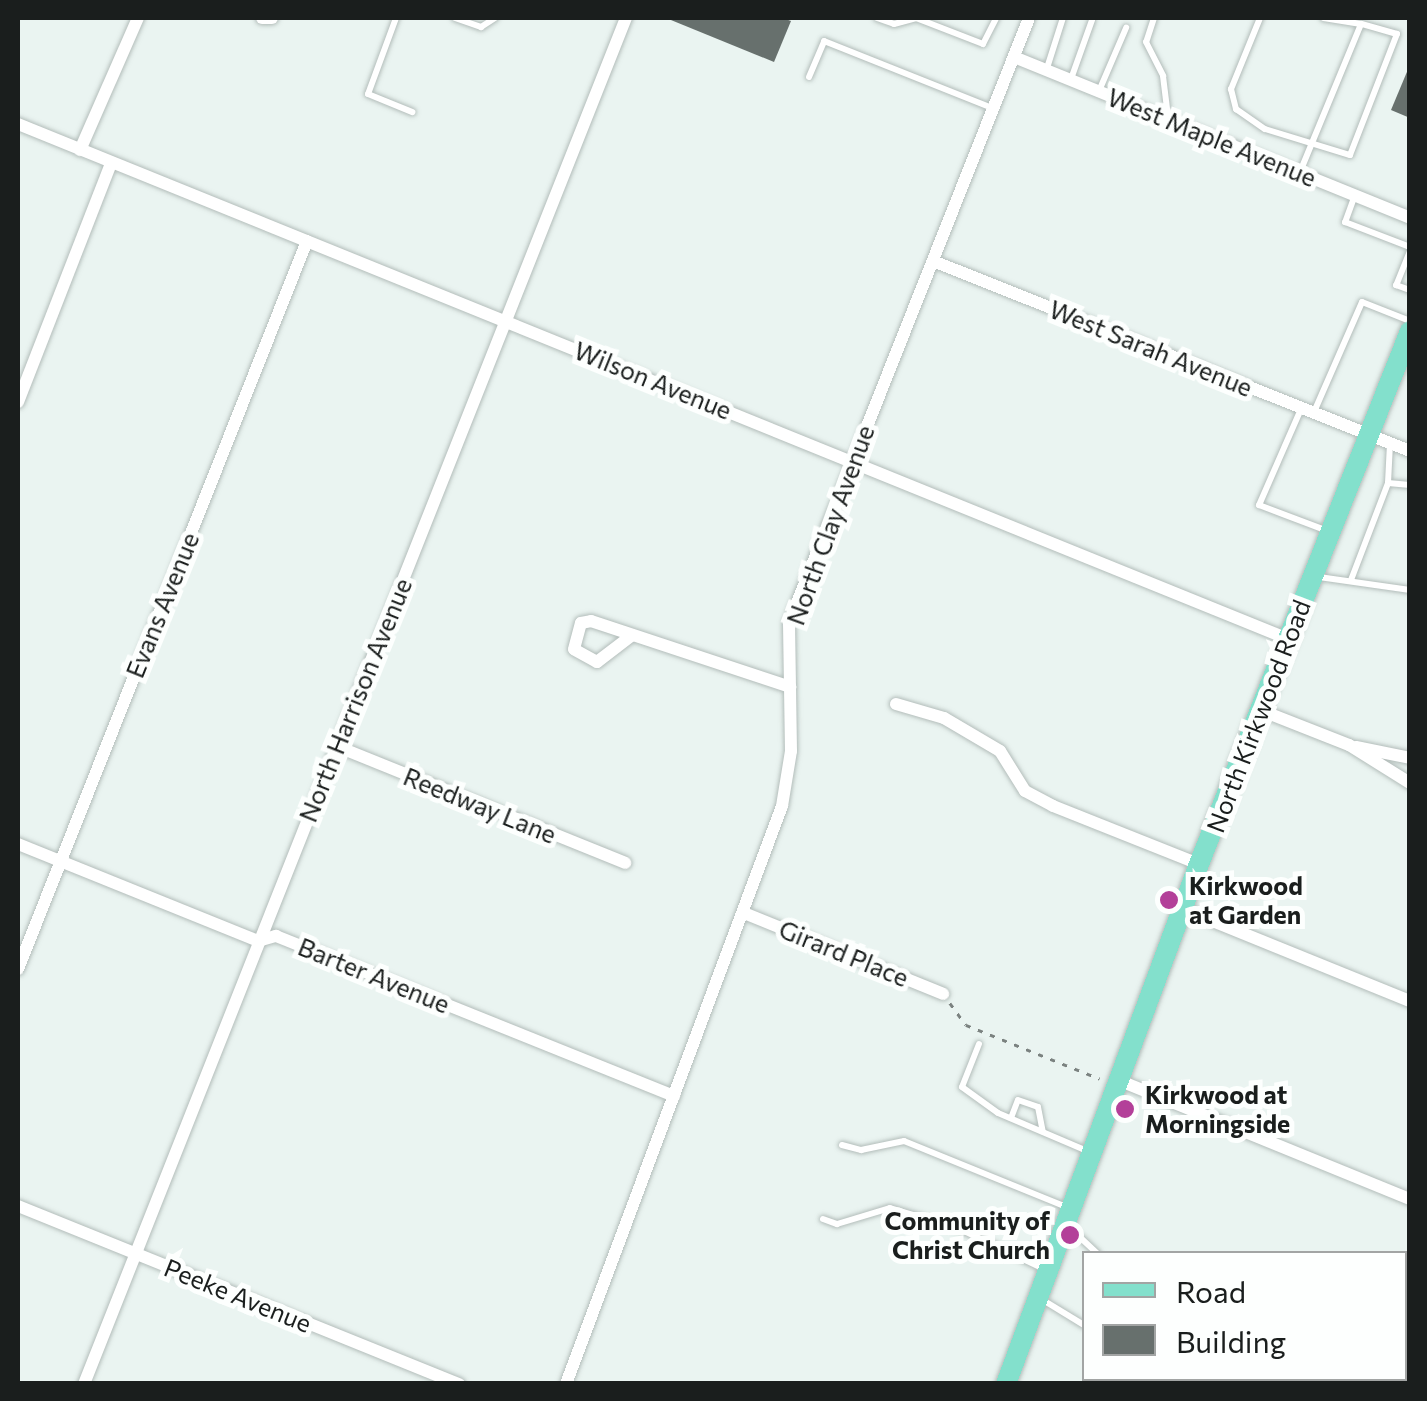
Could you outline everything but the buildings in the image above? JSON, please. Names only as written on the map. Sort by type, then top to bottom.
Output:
[{"type":"main road","name":"North Kirkwood Road","points":[[1006,1384],[1199,864],[1410,330]]},
{"type":"street","points":[[80,150],[138,18]]},
{"type":"street","points":[[262,18],[272,18]]},
{"type":"street","name":"North Harrison Avenue","points":[[84,1384],[626,18]]},
{"type":"street","name":"North Clay Avenue","points":[[566,1384],[744,913],[788,779],[789,624],[849,461],[1029,18]]},
{"type":"street","name":"West Maple Avenue","points":[[1014,57],[1410,218]]},
{"type":"street","name":"Wilson Avenue","points":[[18,124],[1288,639]]},
{"type":"street","points":[[18,402],[112,163]]},
{"type":"street","name":"Evans Avenue","points":[[18,969],[306,241]]},
{"type":"street","name":"West Sarah Avenue","points":[[933,261],[1410,451]]},
{"type":"street","points":[[632,636],[790,687]]},
{"type":"street","points":[[896,704],[944,718],[1000,750],[1025,791],[1053,806],[1199,864]]},
{"type":"street","points":[[1260,710],[1348,746],[1410,783]]},
{"type":"street","name":"Reedway Lane","points":[[336,746],[624,863]]},
{"type":"street","points":[[1348,746],[1410,758]]},
{"type":"street","name":"Barter Avenue","points":[[18,844],[258,941],[276,936],[674,1096]]},
{"type":"street","points":[[1183,909],[1410,1001]]},
{"type":"street","name":"Girard Place","points":[[744,913],[943,994]]},
{"type":"street","points":[[1117,1083],[1410,1199]]},
{"type":"street","name":"Peeke Avenue","points":[[18,1206],[458,1384]]},
{"type":"lane","points":[[396,18],[368,94],[412,112]]},
{"type":"lane","points":[[456,18],[482,26],[495,18]]},
{"type":"lane","points":[[878,18],[894,24],[909,19],[982,44],[996,18]]},
{"type":"lane","points":[[1046,70],[1063,18]]},
{"type":"lane","points":[[1154,18],[1146,42],[1163,76],[1168,118]]},
{"type":"lane","points":[[1260,18],[1232,100],[1252,123],[1312,146],[1350,155],[1397,34],[1324,18]]},
{"type":"lane","points":[[1070,80],[1092,20]]},
{"type":"lane","points":[[1300,172],[1361,24]]},
{"type":"lane","points":[[1099,92],[1126,28]]},
{"type":"lane","points":[[809,76],[824,40],[994,108]]},
{"type":"lane","points":[[1356,194],[1344,222],[1410,249],[1396,285],[1410,290]]},
{"type":"lane","points":[[1330,532],[1259,505],[1362,302],[1410,321]]},
{"type":"lane","points":[[1350,580],[1388,483],[1390,443]]},
{"type":"lane","points":[[1388,483],[1410,485]]},
{"type":"lane","points":[[1314,574],[1332,582],[1350,580],[1410,590]]},
{"type":"lane","points":[[979,1044],[962,1087],[1011,1118],[1092,1154]]},
{"type":"lane","points":[[1011,1118],[1018,1100],[1038,1108],[1043,1132]]},
{"type":"lane","points":[[842,1145],[861,1150],[904,1141],[1068,1216],[1096,1251]]},
{"type":"lane","points":[[823,1219],[837,1224],[890,1208],[960,1229],[1048,1270]]},
{"type":"lane","points":[[1038,1297],[1082,1324]]},
{"type":"path","points":[[943,994],[966,1025],[1117,1083]]},
{"type":"place","name":"Kirkwood at Garden","points":[[1169,900]]},
{"type":"place","name":"Kirkwood at Morningside","points":[[1125,1109]]},
{"type":"place","name":"Community of Christ Church","points":[[1070,1235]]}]
